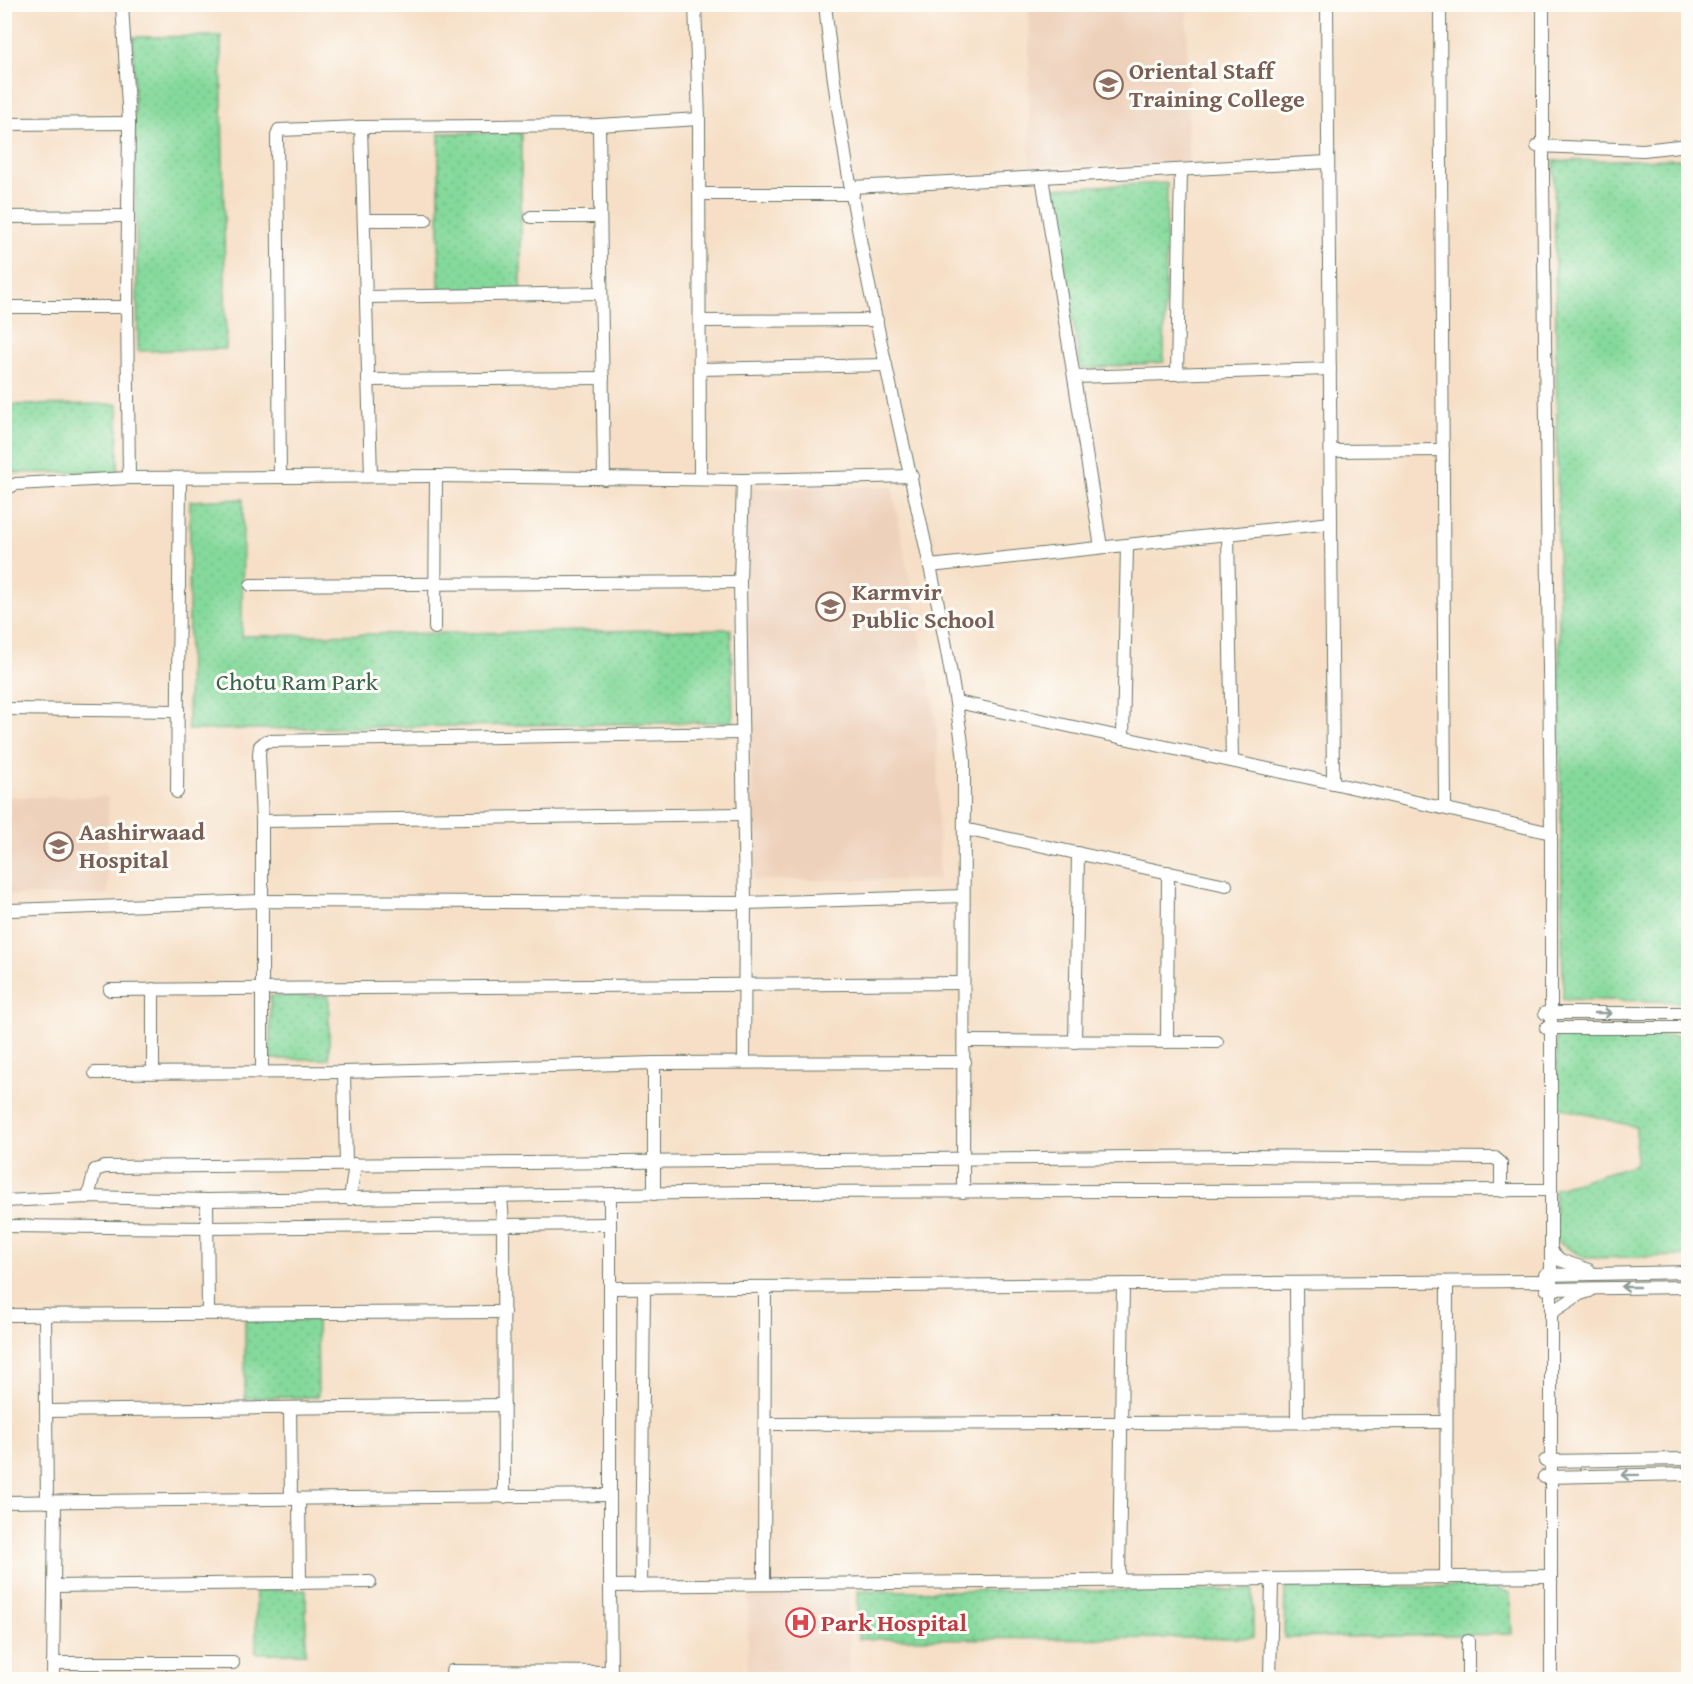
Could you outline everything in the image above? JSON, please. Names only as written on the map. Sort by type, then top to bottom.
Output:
[{"type":"street","points":[[122,4],[129,123],[127,307],[129,478]]},
{"type":"street","points":[[695,4],[699,119],[700,479]]},
{"type":"street","points":[[825,4],[830,53],[852,191],[957,702],[964,761],[963,1192]]},
{"type":"street","points":[[1327,4],[1333,783]]},
{"type":"street","points":[[1440,4],[1445,808]]},
{"type":"street","points":[[1535,4],[1548,832],[1547,1577],[1551,1680]]},
{"type":"street","points":[[1539,147],[1543,4]]},
{"type":"street","points":[[280,477],[277,136],[279,130],[599,125],[699,119]]},
{"type":"street","points":[[4,124],[129,123]]},
{"type":"street","points":[[599,125],[604,479]]},
{"type":"street","points":[[362,127],[370,476]]},
{"type":"street","points":[[1539,147],[1643,150],[1689,145]]},
{"type":"street","points":[[699,194],[852,191],[1042,177],[1328,162]]},
{"type":"street","points":[[1177,374],[1181,170]]},
{"type":"street","points":[[1042,177],[1101,547]]},
{"type":"street","points":[[4,217],[128,216]]},
{"type":"street","points":[[531,217],[600,217]]},
{"type":"street","points":[[364,220],[426,220]]},
{"type":"street","points":[[366,297],[601,293]]},
{"type":"street","points":[[4,308],[127,307]]},
{"type":"street","points":[[701,321],[877,320]]},
{"type":"street","points":[[701,369],[886,365]]},
{"type":"street","points":[[1074,377],[1330,369]]},
{"type":"street","points":[[368,380],[603,378]]},
{"type":"street","points":[[1331,451],[1443,450]]},
{"type":"street","points":[[4,490],[16,484],[129,478],[436,476],[743,480],[912,476]]},
{"type":"street","points":[[435,628],[436,476]]},
{"type":"street","points":[[177,792],[180,478]]},
{"type":"street","points":[[743,480],[740,582],[745,903],[744,1062]]},
{"type":"street","points":[[930,566],[1331,523]]},
{"type":"street","points":[[1228,534],[1232,761]]},
{"type":"street","points":[[1123,738],[1127,545]]},
{"type":"street","points":[[251,585],[740,582]]},
{"type":"street","points":[[957,702],[1548,832]]},
{"type":"street","points":[[4,709],[178,711]]},
{"type":"street","points":[[262,1072],[260,746],[270,740],[742,733]]},
{"type":"street","points":[[262,821],[742,814]]},
{"type":"street","points":[[964,829],[1226,885]]},
{"type":"street","points":[[1075,1041],[1078,853]]},
{"type":"street","points":[[1167,1042],[1168,872]]},
{"type":"street","points":[[4,904],[6,908],[11,909],[261,901],[745,903],[963,896]]},
{"type":"street","points":[[110,990],[963,983]]},
{"type":"street","points":[[153,989],[153,1072]]},
{"type":"street","points":[[1548,1013],[1689,1013]]},
{"type":"street","points":[[1548,1028],[1689,1028]]},
{"type":"street","points":[[964,1041],[1217,1042]]},
{"type":"street","points":[[95,1073],[344,1072],[654,1063],[965,1062]]},
{"type":"street","points":[[654,1063],[654,1194]]},
{"type":"street","points":[[344,1072],[350,1199]]},
{"type":"street","points":[[88,1197],[95,1170],[105,1167],[1230,1156],[1495,1158],[1500,1163],[1501,1191]]},
{"type":"street","points":[[4,1201],[88,1197],[207,1200],[654,1194],[1547,1190]]},
{"type":"street","points":[[1547,1190],[1551,1251],[1547,1282],[1551,1313],[1551,1441],[1547,1461]]},
{"type":"street","points":[[452,1671],[611,1676],[610,1195]]},
{"type":"street","points":[[501,1196],[504,1312],[504,1497]]},
{"type":"street","points":[[207,1200],[208,1313]]},
{"type":"street","points":[[4,1226],[207,1228],[610,1224]]},
{"type":"street","points":[[1551,1251],[1560,1260],[1582,1269],[1606,1274]]},
{"type":"street","points":[[1547,1282],[1606,1274],[1689,1272]]},
{"type":"street","points":[[1446,1578],[1447,1282]]},
{"type":"street","points":[[610,1288],[1447,1282],[1547,1282],[1603,1287],[1689,1287]]},
{"type":"street","points":[[1296,1283],[1297,1422]]},
{"type":"street","points":[[1119,1581],[1123,1284]]},
{"type":"street","points":[[764,1584],[765,1287]]},
{"type":"street","points":[[1551,1313],[1580,1294],[1603,1287]]},
{"type":"street","points":[[641,1586],[644,1288]]},
{"type":"street","points":[[4,1315],[504,1312]]},
{"type":"street","points":[[45,1314],[46,1411],[54,1586],[53,1680]]},
{"type":"street","points":[[46,1411],[504,1405]]},
{"type":"street","points":[[291,1408],[300,1583]]},
{"type":"street","points":[[765,1424],[1446,1422]]},
{"type":"street","points":[[1551,1441],[1568,1455],[1580,1461]]},
{"type":"street","points":[[1547,1461],[1689,1459]]},
{"type":"street","points":[[1547,1477],[1689,1474]]},
{"type":"street","points":[[1544,1680],[1551,1494],[1547,1477]]},
{"type":"street","points":[[1551,1494],[1577,1477]]},
{"type":"street","points":[[4,1502],[610,1496]]},
{"type":"street","points":[[610,1586],[1547,1577]]},
{"type":"street","points":[[1270,1680],[1272,1580]]},
{"type":"street","points":[[54,1586],[370,1582]]},
{"type":"street","points":[[1468,1641],[1468,1680]]},
{"type":"street","points":[[53,1663],[233,1662]]},
{"type":"shaded area","name":"Oriental Staff Training College","points":[[1029,5],[1187,5],[1188,165],[1029,166]]},
{"type":"shaded area","name":"Karmvir Public School","points":[[892,486],[937,725],[939,880],[754,880],[745,488]]},
{"type":"shaded area","name":"Aashirwaad Hospital","points":[[9,797],[108,797],[108,895],[9,895]]},
{"type":"shaded area","points":[[749,1590],[848,1590],[849,1677],[747,1670]]},
{"type":"green space","points":[[221,36],[226,349],[138,351],[133,37]]},
{"type":"green space","points":[[439,133],[521,133],[521,290],[439,290]]},
{"type":"green space","points":[[1688,159],[1688,1002],[1563,999],[1554,161]]},
{"type":"green space","points":[[1167,183],[1164,362],[1081,369],[1051,188]]},
{"type":"green space","points":[[118,404],[118,472],[5,473],[5,405]]},
{"type":"green space","name":"Chotu Ram Park","points":[[243,499],[242,636],[731,629],[733,722],[188,730],[190,501]]},
{"type":"green space","points":[[270,996],[329,996],[329,1059],[270,1059]]},
{"type":"green space","points":[[1556,1035],[1688,1036],[1688,1256],[1585,1258],[1556,1241],[1554,1189],[1636,1164],[1636,1127],[1558,1107]]},
{"type":"green space","points":[[245,1320],[317,1320],[318,1397],[245,1398]]},
{"type":"green space","points":[[1492,1586],[1510,1593],[1512,1634],[1284,1638],[1285,1588]]},
{"type":"green space","points":[[256,1590],[306,1590],[306,1653],[256,1653]]},
{"type":"green space","points":[[1253,1590],[1253,1638],[858,1639],[858,1591]]},
{"type":"place","name":"Oriental Staff Training College","points":[[1108,85]]},
{"type":"place","name":"Karmvir Public School","points":[[831,606]]},
{"type":"place","name":"Aashirwaad Hospital","points":[[58,846]]},
{"type":"place","name":"Park Hospital","points":[[800,1623]]}]
